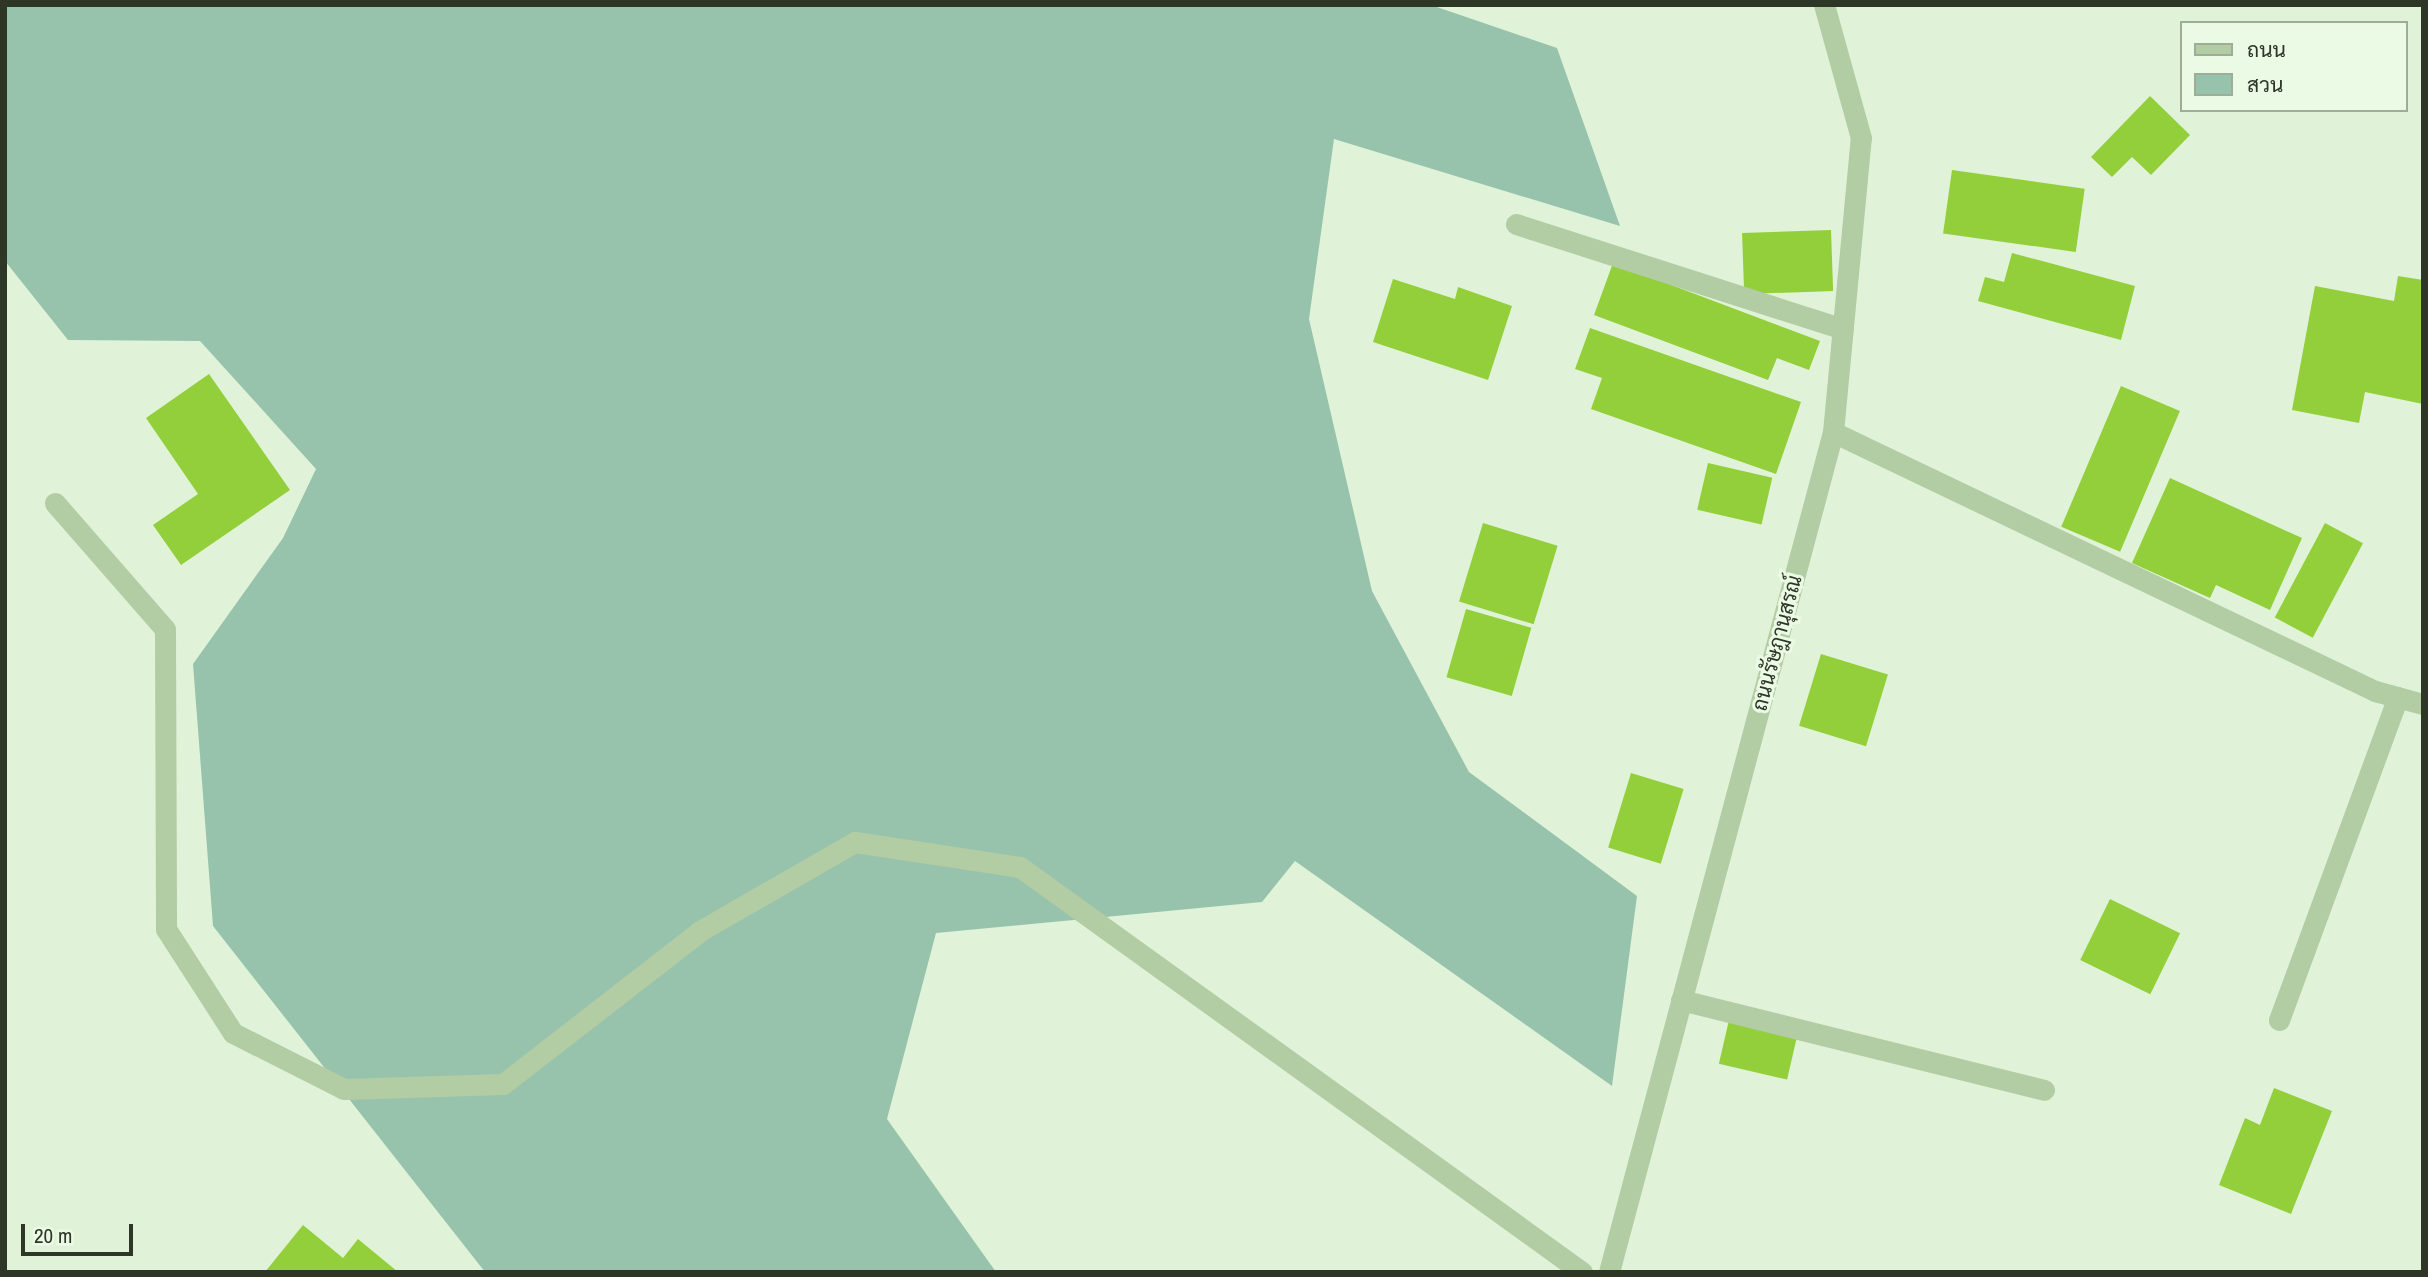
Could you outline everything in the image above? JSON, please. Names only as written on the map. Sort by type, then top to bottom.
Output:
[{"type":"street","name":"ถนนรัษฎานุสรณ์","points":[[1609,1272],[1833,432],[1861,138],[1824,5]]},
{"type":"street","points":[[1516,224],[1843,329]]},
{"type":"street","points":[[1833,432],[2375,691],[2423,704]]},
{"type":"street","points":[[55,503],[165,629],[166,929],[233,1033],[270,1052],[344,1089],[503,1084],[700,931],[855,842],[1020,867],[1582,1272]]},
{"type":"street","points":[[2279,1020],[2398,697]]},
{"type":"street","points":[[1681,1000],[2044,1090]]},
{"type":"green space","points":[[5,5],[1431,5],[1557,48],[1620,226],[1334,139],[1309,319],[1372,591],[1469,772],[1637,896],[1612,1086],[1295,861],[1262,902],[936,933],[887,1119],[996,1272],[485,1272],[213,926],[193,664],[283,538],[316,469],[200,341],[68,340],[5,261]]},
{"type":"building","points":[[2150,96],[2190,135],[2151,175],[2132,157],[2112,177],[2091,157]]},
{"type":"building","points":[[1952,170],[2085,189],[2076,252],[1943,233]]},
{"type":"building","points":[[1831,230],[1833,291],[1744,294],[1742,233]]},
{"type":"building","points":[[2012,253],[2135,286],[2121,340],[1978,301],[1985,277],[2004,282]]},
{"type":"building","points":[[1613,263],[1820,341],[1809,370],[1777,358],[1768,380],[1594,315]]},
{"type":"building","points":[[2398,276],[2423,280],[2423,404],[2365,392],[2359,423],[2292,410],[2315,286],[2394,301]]},
{"type":"building","points":[[1393,279],[1455,299],[1458,287],[1512,306],[1488,380],[1373,342]]},
{"type":"building","points":[[1590,328],[1801,402],[1776,474],[1591,409],[1602,378],[1575,369]]},
{"type":"building","points":[[209,374],[290,490],[181,565],[153,525],[198,494],[146,418]]},
{"type":"building","points":[[2121,386],[2180,411],[2120,552],[2061,527]]},
{"type":"building","points":[[1708,463],[1772,478],[1762,525],[1697,510]]},
{"type":"building","points":[[2170,478],[2302,538],[2270,610],[2216,585],[2210,598],[2132,563]]},
{"type":"building","points":[[1483,523],[1558,546],[1534,624],[1459,601]]},
{"type":"building","points":[[2325,523],[2363,543],[2313,638],[2275,617]]},
{"type":"building","points":[[1466,609],[1531,628],[1512,696],[1446,677]]},
{"type":"building","points":[[1821,654],[1888,674],[1866,746],[1799,726]]},
{"type":"building","points":[[1631,773],[1684,789],[1661,864],[1608,848]]},
{"type":"building","points":[[2110,899],[2180,933],[2150,994],[2080,960]]},
{"type":"building","points":[[1729,1020],[1797,1036],[1787,1080],[1719,1064]]},
{"type":"building","points":[[2274,1088],[2332,1111],[2291,1214],[2219,1185],[2245,1118],[2260,1125]]},
{"type":"building","points":[[303,1225],[343,1258],[358,1239],[398,1272],[265,1272]]}]
